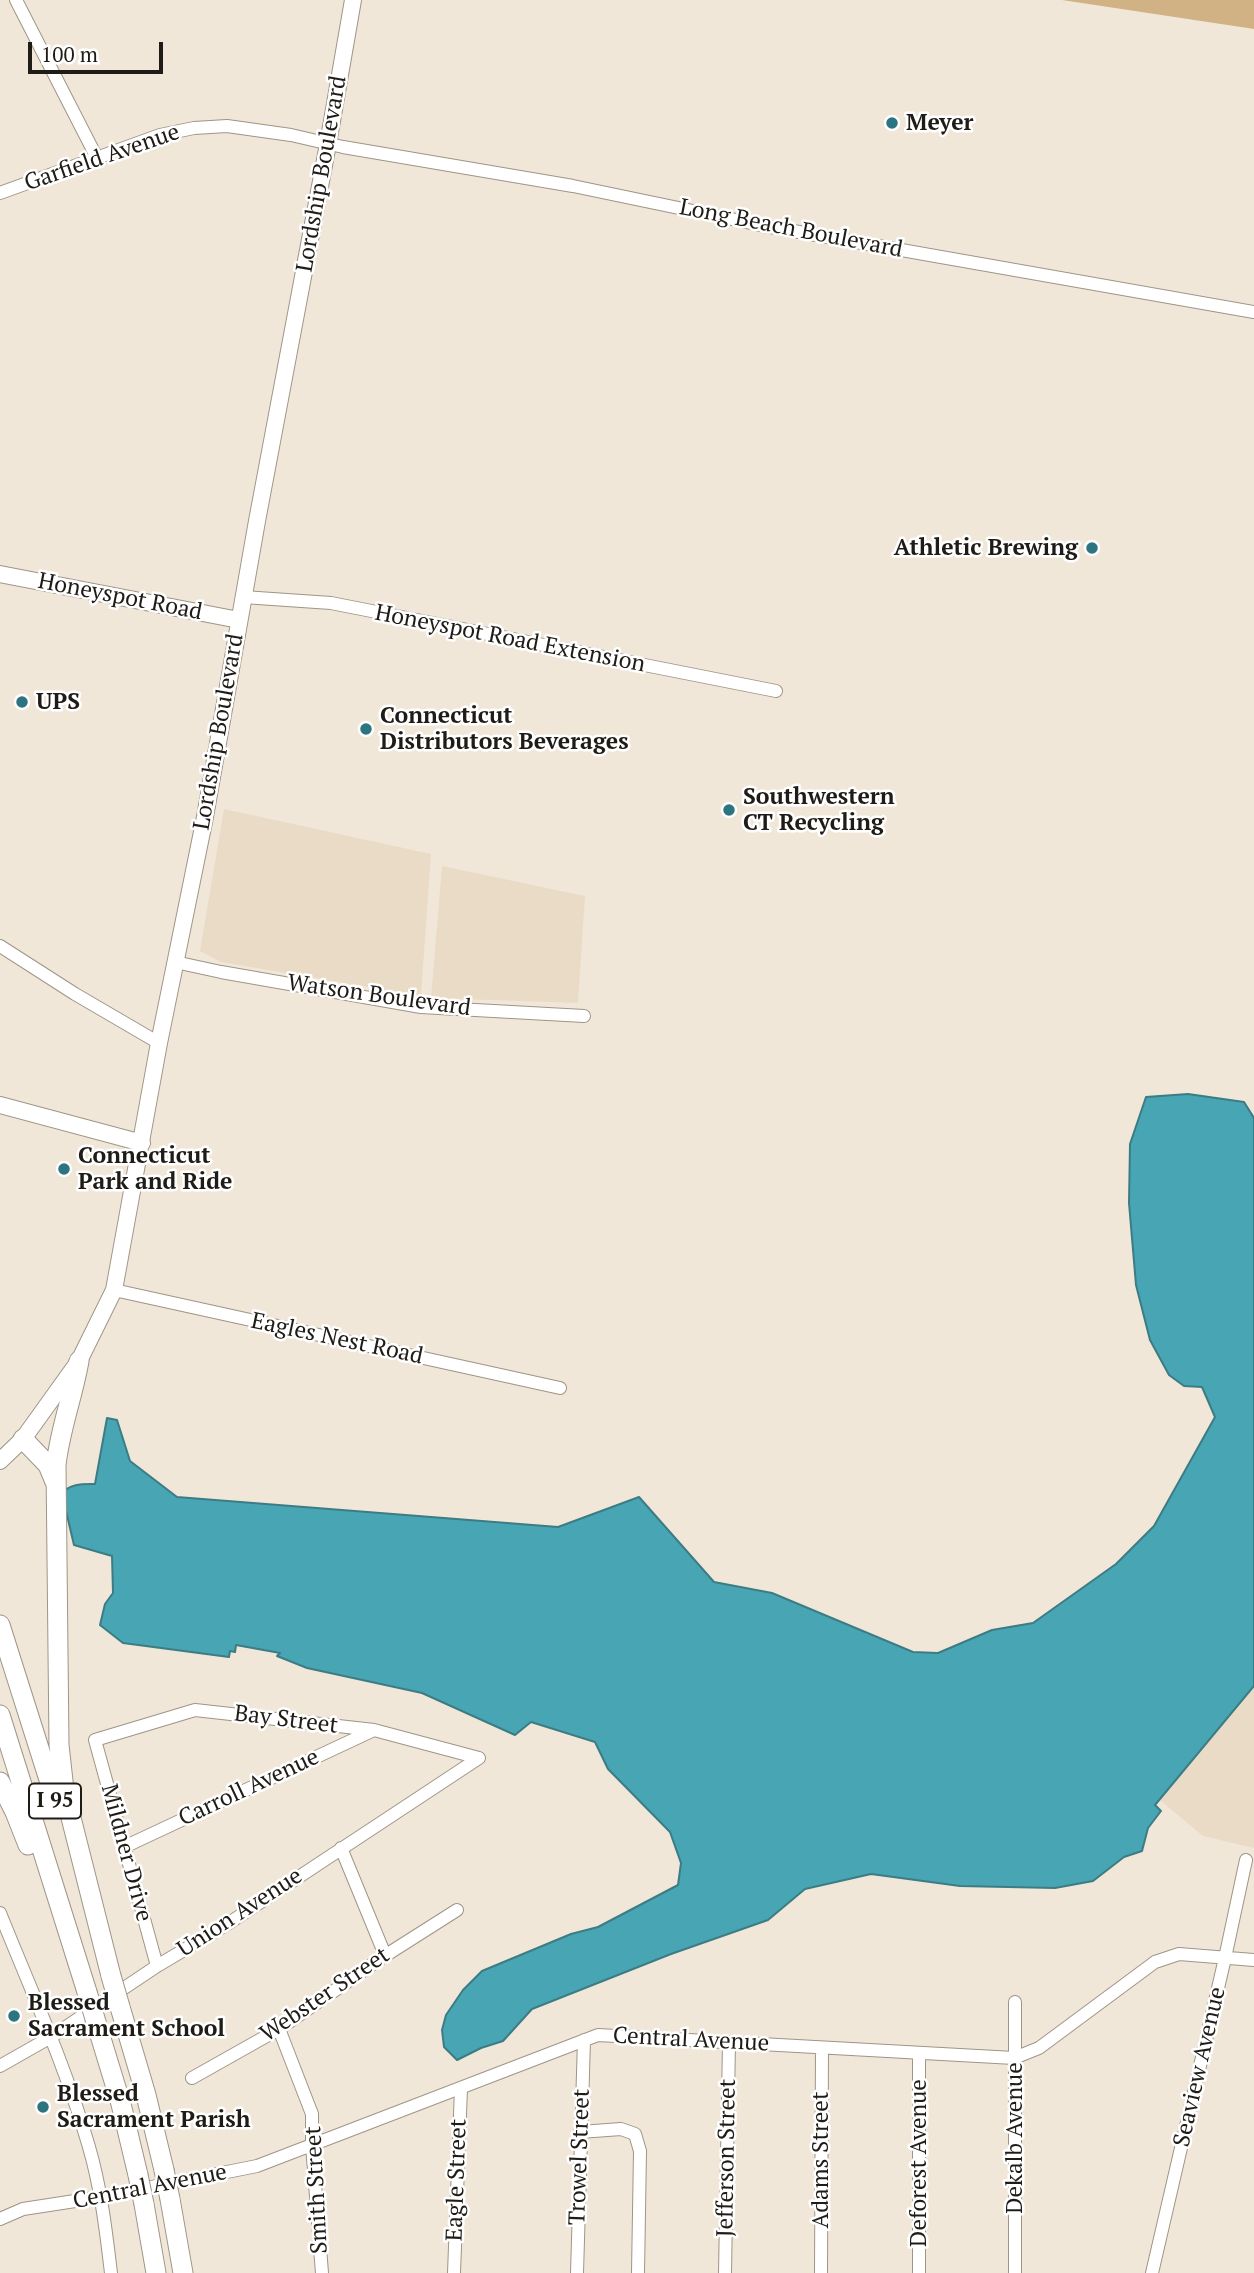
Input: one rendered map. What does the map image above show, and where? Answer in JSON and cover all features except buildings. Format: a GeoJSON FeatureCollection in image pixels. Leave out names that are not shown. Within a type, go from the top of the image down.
{"type":"FeatureCollection","features":[{"type":"Feature","properties":{"kind":"highway"},"geometry":{"type":"LineString","coordinates":[[79,1361],[56,1465],[60,1761],[64,1790],[111,1976]]}},
{"type":"Feature","properties":{"kind":"highway"},"geometry":{"type":"LineString","coordinates":[[23,1439],[48,1465],[55,1487]]}},
{"type":"Feature","properties":{"kind":"highway","name":"I 95"},"geometry":{"type":"LineString","coordinates":[[0,1625],[143,2084],[164,2170],[183,2273]]}},
{"type":"Feature","properties":{"kind":"highway","name":"I 95"},"geometry":{"type":"LineString","coordinates":[[0,1715],[121,2104],[138,2175],[156,2273]]}},
{"type":"Feature","properties":{"kind":"highway"},"geometry":{"type":"LineString","coordinates":[[0,1782],[21,1825],[55,1919],[87,1992]]}},
{"type":"Feature","properties":{"kind":"main road","name":"Lordship Boulevard"},"geometry":{"type":"LineString","coordinates":[[0,1461],[23,1439],[79,1361],[114,1290],[159,1043],[205,817],[353,0]]}},
{"type":"Feature","properties":{"kind":"main road","name":"Honeyspot Road"},"geometry":{"type":"LineString","coordinates":[[0,574],[239,620]]}},
{"type":"Feature","properties":{"kind":"main road"},"geometry":{"type":"LineString","coordinates":[[0,1105],[142,1143]]}},
{"type":"Feature","properties":{"kind":"street"},"geometry":{"type":"LineString","coordinates":[[16,0],[97,158]]}},
{"type":"Feature","properties":{"kind":"street","name":"Garfield Avenue"},"geometry":{"type":"LineString","coordinates":[[0,193],[160,135],[214,126],[264,131],[328,144]]}},
{"type":"Feature","properties":{"kind":"street","name":"Long Beach Boulevard"},"geometry":{"type":"LineString","coordinates":[[328,144],[573,186],[765,226],[1254,312]]}},
{"type":"Feature","properties":{"kind":"street","name":"Honeyspot Road Extension"},"geometry":{"type":"LineString","coordinates":[[243,597],[331,603],[776,691]]}},
{"type":"Feature","properties":{"kind":"street"},"geometry":{"type":"LineString","coordinates":[[0,946],[159,1043]]}},
{"type":"Feature","properties":{"kind":"street","name":"Watson Boulevard"},"geometry":{"type":"LineString","coordinates":[[176,962],[421,1007],[584,1016]]}},
{"type":"Feature","properties":{"kind":"street","name":"Eagles Nest Road"},"geometry":{"type":"LineString","coordinates":[[114,1290],[560,1388]]}},
{"type":"Feature","properties":{"kind":"street","name":"Bay Street"},"geometry":{"type":"LineString","coordinates":[[95,1740],[195,1710],[374,1730],[479,1758]]}},
{"type":"Feature","properties":{"kind":"street","name":"Carroll Avenue"},"geometry":{"type":"LineString","coordinates":[[124,1847],[374,1730]]}},
{"type":"Feature","properties":{"kind":"street","name":"Mildner Drive"},"geometry":{"type":"LineString","coordinates":[[95,1740],[157,1966]]}},
{"type":"Feature","properties":{"kind":"street","name":"Union Avenue"},"geometry":{"type":"LineString","coordinates":[[0,2066],[51,2037],[157,1966],[229,1923],[479,1758]]}},
{"type":"Feature","properties":{"kind":"street"},"geometry":{"type":"LineString","coordinates":[[341,1848],[385,1955]]}},
{"type":"Feature","properties":{"kind":"street","name":"Seaview Avenue"},"geometry":{"type":"LineString","coordinates":[[1152,2273],[1246,1860]]}},
{"type":"Feature","properties":{"kind":"street","name":"Webster Street"},"geometry":{"type":"LineString","coordinates":[[192,2078],[279,2029],[385,1955],[457,1910]]}},
{"type":"Feature","properties":{"kind":"street"},"geometry":{"type":"LineString","coordinates":[[1,1916],[51,2037],[89,2146],[102,2197],[111,2273]]}},
{"type":"Feature","properties":{"kind":"street","name":"Central Avenue"},"geometry":{"type":"LineString","coordinates":[[0,2219],[23,2210],[102,2197],[257,2165],[598,2035],[1014,2058],[1040,2048],[1155,1962],[1179,1954],[1254,1960]]}},
{"type":"Feature","properties":{"kind":"street","name":"Dekalb Avenue"},"geometry":{"type":"LineString","coordinates":[[1015,2002],[1015,2273]]}},
{"type":"Feature","properties":{"kind":"street","name":"Smith Street"},"geometry":{"type":"LineString","coordinates":[[279,2029],[312,2113],[322,2273]]}},
{"type":"Feature","properties":{"kind":"street","name":"Trowel Street"},"geometry":{"type":"LineString","coordinates":[[577,2273],[583,2040]]}},
{"type":"Feature","properties":{"kind":"street","name":"Jefferson Street"},"geometry":{"type":"LineString","coordinates":[[725,2273],[729,2042]]}},
{"type":"Feature","properties":{"kind":"street","name":"Adams Street"},"geometry":{"type":"LineString","coordinates":[[821,2273],[822,2048]]}},
{"type":"Feature","properties":{"kind":"street","name":"Deforest Avenue"},"geometry":{"type":"LineString","coordinates":[[919,2053],[919,2273]]}},
{"type":"Feature","properties":{"kind":"street","name":"Eagle Street"},"geometry":{"type":"LineString","coordinates":[[454,2273],[461,2088]]}},
{"type":"Feature","properties":{"kind":"street"},"geometry":{"type":"LineString","coordinates":[[580,2132],[621,2129],[635,2134],[640,2151],[638,2273]]}},
{"type":"Feature","properties":{"kind":"shaded area"},"geometry":{"type":"Polygon","coordinates":[[[1062,0],[1254,0],[1254,29],[1062,0]]]}},
{"type":"Feature","properties":{"kind":"shaded area"},"geometry":{"type":"Polygon","coordinates":[[[224,809],[431,854],[421,996],[221,962],[200,951],[224,809]]]}},
{"type":"Feature","properties":{"kind":"shaded area"},"geometry":{"type":"Polygon","coordinates":[[[442,866],[585,896],[578,1003],[431,998],[442,866]]]}},
{"type":"Feature","properties":{"kind":"shaded area"},"geometry":{"type":"Polygon","coordinates":[[[1254,1686],[1254,1848],[1203,1836],[1160,1800],[1254,1686]]]}},
{"type":"Feature","properties":{"kind":"water"},"geometry":{"type":"Polygon","coordinates":[[[1188,1094],[1244,1102],[1254,1118],[1254,1686],[1155,1805],[1161,1811],[1148,1828],[1142,1851],[1124,1857],[1093,1881],[1055,1888],[960,1886],[871,1874],[805,1889],[768,1920],[671,1954],[532,2009],[503,2041],[457,2060],[444,2047],[442,2030],[446,2015],[463,1990],[482,1971],[571,1934],[598,1927],[678,1885],[681,1863],[670,1832],[608,1769],[595,1742],[531,1722],[515,1735],[422,1693],[307,1668],[277,1656],[280,1653],[236,1645],[235,1652],[230,1651],[229,1657],[123,1643],[100,1625],[105,1604],[113,1593],[112,1556],[74,1545],[62,1494],[73,1486],[95,1484],[107,1418],[117,1420],[130,1461],[177,1497],[558,1527],[639,1497],[714,1582],[772,1593],[913,1652],[938,1653],[992,1630],[1033,1623],[1116,1564],[1154,1526],[1215,1417],[1202,1387],[1184,1386],[1169,1375],[1150,1340],[1136,1285],[1129,1203],[1130,1144],[1146,1097],[1188,1094]]]}},
{"type":"Feature","properties":{"kind":"place","name":"Meyer"},"geometry":{"type":"Point","coordinates":[892,123]}},
{"type":"Feature","properties":{"kind":"place","name":"Athletic Brewing"},"geometry":{"type":"Point","coordinates":[1092,548]}},
{"type":"Feature","properties":{"kind":"place","name":"UPS"},"geometry":{"type":"Point","coordinates":[22,702]}},
{"type":"Feature","properties":{"kind":"place","name":"Connecticut Distributors Beverages"},"geometry":{"type":"Point","coordinates":[366,729]}},
{"type":"Feature","properties":{"kind":"place","name":"Southwestern CT Recycling"},"geometry":{"type":"Point","coordinates":[729,810]}},
{"type":"Feature","properties":{"kind":"place","name":"Connecticut Park and Ride"},"geometry":{"type":"Point","coordinates":[64,1169]}},
{"type":"Feature","properties":{"kind":"place","name":"Blessed Sacrament School"},"geometry":{"type":"Point","coordinates":[14,2016]}},
{"type":"Feature","properties":{"kind":"place","name":"Blessed Sacrament Parish"},"geometry":{"type":"Point","coordinates":[43,2107]}}]}
